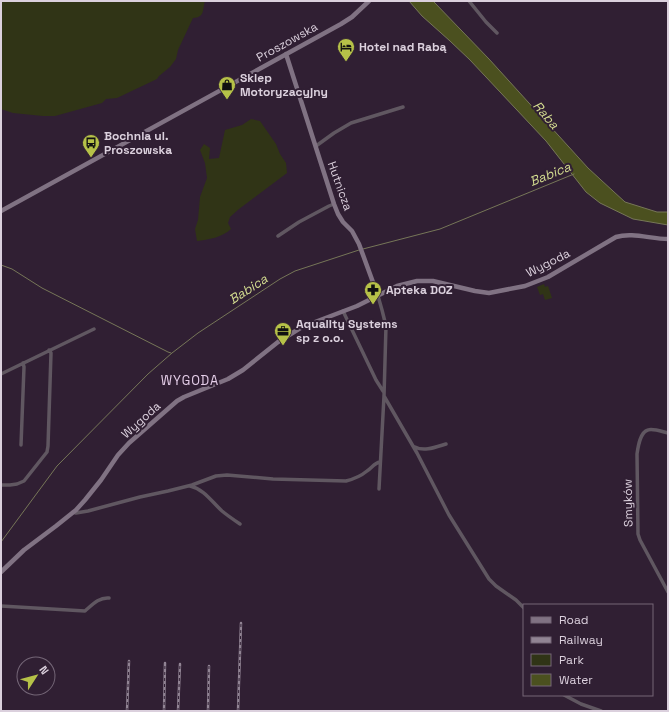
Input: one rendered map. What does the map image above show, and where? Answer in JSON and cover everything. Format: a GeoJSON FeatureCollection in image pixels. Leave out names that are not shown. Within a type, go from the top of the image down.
{"type":"FeatureCollection","features":[{"type":"Feature","properties":{"kind":"street","name":"Proszowska"},"geometry":{"type":"LineString","coordinates":[[1,211],[348,20],[369,1]]}},
{"type":"Feature","properties":{"kind":"street"},"geometry":{"type":"LineString","coordinates":[[469,1],[497,33]]}},
{"type":"Feature","properties":{"kind":"street","name":"Hutnicza"},"geometry":{"type":"LineString","coordinates":[[286,54],[334,204],[338,214],[343,222],[352,231],[359,244],[378,296],[386,326],[379,489]]}},
{"type":"Feature","properties":{"kind":"street"},"geometry":{"type":"LineString","coordinates":[[316,146],[351,123],[403,107]]}},
{"type":"Feature","properties":{"kind":"street"},"geometry":{"type":"LineString","coordinates":[[278,236],[299,222],[334,204]]}},
{"type":"Feature","properties":{"kind":"street","name":"Wygoda"},"geometry":{"type":"LineString","coordinates":[[1,572],[24,550],[73,512],[85,500],[118,455],[129,443],[176,402],[184,397],[228,379],[243,370],[278,342],[302,327],[343,311],[398,286],[417,281],[433,281],[475,291],[489,292],[525,286],[548,277],[616,237],[623,235],[668,239]]}},
{"type":"Feature","properties":{"kind":"street"},"geometry":{"type":"LineString","coordinates":[[343,311],[383,394],[423,463],[449,515],[489,579],[523,607]]}},
{"type":"Feature","properties":{"kind":"street"},"geometry":{"type":"LineString","coordinates":[[1,374],[23,362],[94,329]]}},
{"type":"Feature","properties":{"kind":"street"},"geometry":{"type":"LineString","coordinates":[[1,485],[17,484],[24,481],[46,452],[48,446],[51,353],[49,350]]}},
{"type":"Feature","properties":{"kind":"street"},"geometry":{"type":"LineString","coordinates":[[21,445],[23,362]]}},
{"type":"Feature","properties":{"kind":"street","name":"Smyków"},"geometry":{"type":"LineString","coordinates":[[668,433],[649,429],[646,431],[639,442],[637,461],[638,534],[668,592]]}},
{"type":"Feature","properties":{"kind":"street"},"geometry":{"type":"LineString","coordinates":[[414,447],[417,449],[434,448],[446,444]]}},
{"type":"Feature","properties":{"kind":"street"},"geometry":{"type":"LineString","coordinates":[[73,512],[88,511],[168,492],[216,476],[346,481],[354,479],[368,470],[376,462],[380,462]]}},
{"type":"Feature","properties":{"kind":"street"},"geometry":{"type":"LineString","coordinates":[[189,485],[194,486],[201,491],[222,511],[240,524]]}},
{"type":"Feature","properties":{"kind":"street"},"geometry":{"type":"LineString","coordinates":[[1,606],[85,611],[99,600],[109,598]]}},
{"type":"Feature","properties":{"kind":"street"},"geometry":{"type":"LineString","coordinates":[[566,696],[581,704],[601,711]]}},
{"type":"Feature","properties":{"kind":"green space"},"geometry":{"type":"Polygon","coordinates":[[[1,1],[205,1],[201,15],[193,18],[178,50],[176,59],[157,79],[117,98],[106,99],[102,103],[55,116],[43,116],[13,113],[1,109],[1,1]]]}},
{"type":"Feature","properties":{"kind":"green space"},"geometry":{"type":"Polygon","coordinates":[[[251,119],[260,121],[276,144],[286,163],[287,173],[230,217],[228,223],[231,229],[228,232],[215,238],[197,241],[195,229],[198,220],[200,197],[207,178],[205,163],[200,150],[204,144],[210,148],[209,159],[219,158],[225,130],[242,125],[251,119]]]}},
{"type":"Feature","properties":{"kind":"green space"},"geometry":{"type":"Polygon","coordinates":[[[544,284],[545,287],[548,286],[552,298],[545,300],[543,294],[540,295],[537,287],[544,284]]]}},
{"type":"Feature","properties":{"kind":"water"},"geometry":{"type":"Polygon","coordinates":[[[409,1],[433,1],[489,59],[588,168],[625,202],[657,212],[668,212],[668,225],[633,219],[600,203],[586,192],[546,141],[470,60],[422,16],[409,1]]]}},
{"type":"Feature","properties":{"kind":"waterway","name":"Babica"},"geometry":{"type":"LineString","coordinates":[[363,249],[440,229],[574,174]]}},
{"type":"Feature","properties":{"kind":"waterway","name":"Babica"},"geometry":{"type":"LineString","coordinates":[[1,542],[57,466],[148,374],[172,353],[198,333],[280,279],[295,271],[359,250]]}},
{"type":"Feature","properties":{"kind":"waterway"},"geometry":{"type":"LineString","coordinates":[[1,265],[12,269],[42,288],[171,353]]}},
{"type":"Feature","properties":{"kind":"railway"},"geometry":{"type":"LineString","coordinates":[[238,711],[241,623]]}},
{"type":"Feature","properties":{"kind":"railway"},"geometry":{"type":"LineString","coordinates":[[127,711],[129,661]]}},
{"type":"Feature","properties":{"kind":"railway"},"geometry":{"type":"LineString","coordinates":[[164,711],[165,663]]}},
{"type":"Feature","properties":{"kind":"railway"},"geometry":{"type":"LineString","coordinates":[[178,711],[180,664]]}},
{"type":"Feature","properties":{"kind":"railway"},"geometry":{"type":"LineString","coordinates":[[208,711],[209,666]]}},
{"type":"Feature","properties":{"kind":"place","name":"Hotel nad Rabą"},"geometry":{"type":"Point","coordinates":[346,62]}},
{"type":"Feature","properties":{"kind":"place","name":"Sklep Motoryzacyjny"},"geometry":{"type":"Point","coordinates":[227,100]}},
{"type":"Feature","properties":{"kind":"place","name":"Bochnia ul. Proszowska"},"geometry":{"type":"Point","coordinates":[91,158]}},
{"type":"Feature","properties":{"kind":"place","name":"Apteka DOZ"},"geometry":{"type":"Point","coordinates":[373,305]}},
{"type":"Feature","properties":{"kind":"place","name":"Aquality Systems sp z o.o."},"geometry":{"type":"Point","coordinates":[283,346]}},
{"type":"Feature","properties":{"kind":"district","name":"WYGODA"},"geometry":{"type":"Point","coordinates":[190,380]}},
{"type":"Feature","properties":{"kind":"water label","name":"Raba"},"geometry":{"type":"Point","coordinates":[546,115]}}]}
